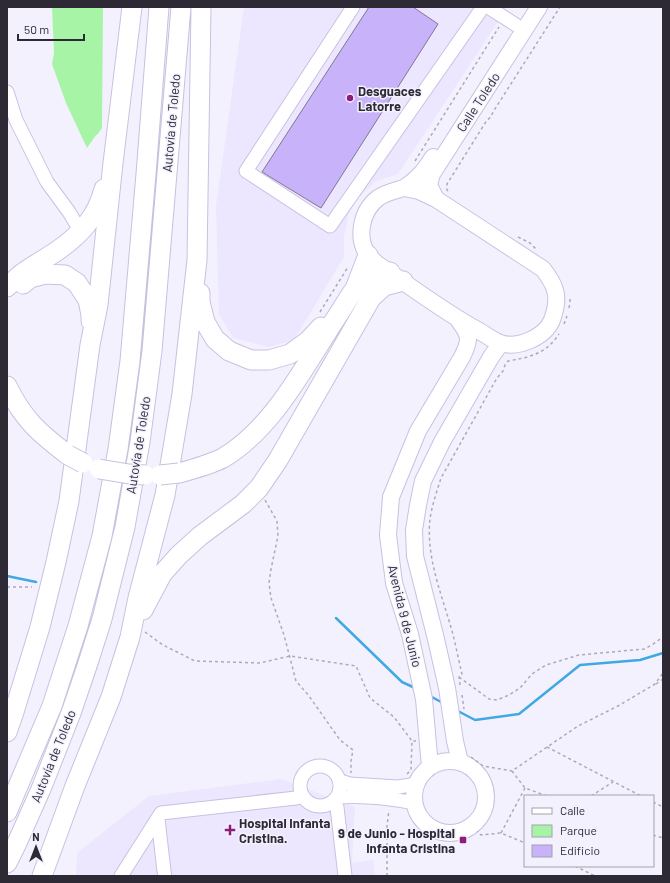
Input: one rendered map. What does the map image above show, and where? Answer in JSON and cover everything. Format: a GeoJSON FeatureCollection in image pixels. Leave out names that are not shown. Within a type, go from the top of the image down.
{"type":"FeatureCollection","features":[{"type":"Feature","properties":{"kind":"highway"},"geometry":{"type":"LineString","coordinates":[[7,732],[40,627],[69,501],[90,345],[98,305],[132,7]]}},
{"type":"Feature","properties":{"kind":"highway","name":"Autovía de Toledo"},"geometry":{"type":"LineString","coordinates":[[7,812],[52,706],[78,626],[102,536],[118,449],[130,361],[159,7]]}},
{"type":"Feature","properties":{"kind":"highway","name":"Autovía de Toledo"},"geometry":{"type":"LineString","coordinates":[[7,863],[41,789],[71,713],[102,619],[125,527],[140,442],[152,351],[181,7]]}},
{"type":"Feature","properties":{"kind":"highway"},"geometry":{"type":"LineString","coordinates":[[135,633],[138,598],[165,495],[182,394],[197,260],[201,7]]}},
{"type":"Feature","properties":{"kind":"highway"},"geometry":{"type":"LineString","coordinates":[[7,287],[21,275],[58,250],[81,232],[97,208],[113,163]]}},
{"type":"Feature","properties":{"kind":"highway"},"geometry":{"type":"LineString","coordinates":[[7,386],[22,412],[40,433],[51,442],[84,462],[124,474],[152,475],[179,473],[193,470],[222,458],[252,436],[269,418],[290,390],[353,293],[368,255]]}},
{"type":"Feature","properties":{"kind":"highway"},"geometry":{"type":"LineString","coordinates":[[197,260],[200,277],[200,302],[206,322],[215,339],[229,351],[250,360],[269,360],[290,354],[308,341],[342,303],[369,278],[376,275],[396,277]]}},
{"type":"Feature","properties":{"kind":"highway"},"geometry":{"type":"LineString","coordinates":[[7,299],[15,290],[30,278],[45,274],[65,275],[77,283],[88,300],[91,315],[90,345]]}},
{"type":"Feature","properties":{"kind":"highway"},"geometry":{"type":"LineString","coordinates":[[42,876],[75,786],[149,597],[162,574],[200,536],[243,504],[259,488],[278,460],[371,298],[396,277]]}},
{"type":"Feature","properties":{"kind":"highway"},"geometry":{"type":"LineString","coordinates":[[7,701],[56,562]]}},
{"type":"Feature","properties":{"kind":"highway"},"geometry":{"type":"LineString","coordinates":[[31,876],[75,786]]}},
{"type":"Feature","properties":{"kind":"main road","name":"Calle Toledo"},"geometry":{"type":"LineString","coordinates":[[404,188],[413,182],[423,172],[511,21],[528,7]]}},
{"type":"Feature","properties":{"kind":"main road","name":"Calle Toledo"},"geometry":{"type":"LineString","coordinates":[[436,199],[429,185],[432,174],[539,7]]}},
{"type":"Feature","properties":{"kind":"main road"},"geometry":{"type":"LineString","coordinates":[[404,188],[419,191],[436,199],[543,269],[552,280],[556,294],[556,309],[551,322],[542,333],[529,341],[515,344],[501,343],[457,318],[377,264],[368,255],[363,244],[361,232],[363,219],[368,208],[377,199],[387,193],[404,188]]}},
{"type":"Feature","properties":{"kind":"main road","name":"Avenida 9 de Junio"},"geometry":{"type":"LineString","coordinates":[[430,768],[420,740],[422,692],[410,634],[394,583],[388,535],[391,497],[418,430],[468,345],[467,333],[457,318]]}},
{"type":"Feature","properties":{"kind":"main road","name":"Avenida 9 de Junio"},"geometry":{"type":"LineString","coordinates":[[465,759],[455,741],[436,638],[415,556],[414,530],[423,481],[442,442],[491,357],[501,343]]}},
{"type":"Feature","properties":{"kind":"main road"},"geometry":{"type":"LineString","coordinates":[[465,759],[470,767],[479,775],[484,785],[486,796],[485,807],[480,817],[472,825],[459,832],[449,833],[430,827],[418,812],[411,780],[438,763],[465,759]]}},
{"type":"Feature","properties":{"kind":"street"},"geometry":{"type":"LineString","coordinates":[[353,7],[246,171],[330,226],[483,7]]}},
{"type":"Feature","properties":{"kind":"street"},"geometry":{"type":"LineString","coordinates":[[488,7],[511,21]]}},
{"type":"Feature","properties":{"kind":"street"},"geometry":{"type":"LineString","coordinates":[[7,92],[16,120],[47,182],[69,212],[81,232]]}},
{"type":"Feature","properties":{"kind":"street"},"geometry":{"type":"LineString","coordinates":[[345,783],[334,770],[322,765],[310,768],[305,772],[300,784],[300,790],[307,801],[320,806],[348,796],[391,799],[415,803]]}},
{"type":"Feature","properties":{"kind":"street"},"geometry":{"type":"LineString","coordinates":[[339,876],[331,811],[332,801],[339,792],[340,787],[345,783],[398,787],[411,780]]}},
{"type":"Feature","properties":{"kind":"street"},"geometry":{"type":"LineString","coordinates":[[121,876],[161,813],[303,796]]}},
{"type":"Feature","properties":{"kind":"street"},"geometry":{"type":"LineString","coordinates":[[332,801],[337,808],[345,876]]}},
{"type":"Feature","properties":{"kind":"street"},"geometry":{"type":"LineString","coordinates":[[158,819],[163,874]]}},
{"type":"Feature","properties":{"kind":"path"},"geometry":{"type":"LineString","coordinates":[[413,163],[511,21]]}},
{"type":"Feature","properties":{"kind":"path"},"geometry":{"type":"LineString","coordinates":[[259,488],[277,521],[278,536],[270,569],[269,583],[271,598],[284,635],[296,681],[340,740],[353,750],[345,783]]}},
{"type":"Feature","properties":{"kind":"path"},"geometry":{"type":"LineString","coordinates":[[7,587],[32,587]]}},
{"type":"Feature","properties":{"kind":"path"},"geometry":{"type":"LineString","coordinates":[[135,633],[195,661],[260,663],[290,656],[356,666],[370,698],[420,740],[411,770],[411,780]]}},
{"type":"Feature","properties":{"kind":"path"},"geometry":{"type":"LineString","coordinates":[[459,676],[490,699],[497,700],[520,688],[532,674],[546,665],[579,655],[644,649],[652,646],[663,637]]}},
{"type":"Feature","properties":{"kind":"path"},"geometry":{"type":"LineString","coordinates":[[656,684],[663,673]]}},
{"type":"Feature","properties":{"kind":"path"},"geometry":{"type":"LineString","coordinates":[[512,771],[578,726],[618,706],[663,679]]}},
{"type":"Feature","properties":{"kind":"path"},"geometry":{"type":"LineString","coordinates":[[547,747],[639,795]]}},
{"type":"Feature","properties":{"kind":"path"},"geometry":{"type":"LineString","coordinates":[[465,759],[483,766],[512,771],[525,788],[544,795]]}},
{"type":"Feature","properties":{"kind":"path"},"geometry":{"type":"LineString","coordinates":[[593,795],[614,782]]}},
{"type":"Feature","properties":{"kind":"path"},"geometry":{"type":"LineString","coordinates":[[501,833],[525,788]]}},
{"type":"Feature","properties":{"kind":"path"},"geometry":{"type":"LineString","coordinates":[[387,876],[387,826],[391,799]]}},
{"type":"Feature","properties":{"kind":"path"},"geometry":{"type":"LineString","coordinates":[[654,802],[663,807]]}},
{"type":"Feature","properties":{"kind":"path"},"geometry":{"type":"LineString","coordinates":[[472,825],[481,835],[501,833],[524,843]]}},
{"type":"Feature","properties":{"kind":"path"},"geometry":{"type":"LineString","coordinates":[[577,867],[595,876]]}},
{"type":"Feature","properties":{"kind":"shaded area"},"geometry":{"type":"Polygon","coordinates":[[[244,7],[508,7],[398,174],[376,181],[351,205],[344,236],[344,257],[294,340],[269,347],[233,338],[219,314],[216,206],[244,7]]]}},
{"type":"Feature","properties":{"kind":"shaded area","name":"Hospital Infanta Cristina."},"geometry":{"type":"Polygon","coordinates":[[[281,779],[355,807],[352,863],[373,860],[375,876],[76,876],[77,853],[149,796],[281,779]]]}},
{"type":"Feature","properties":{"kind":"green space"},"geometry":{"type":"Polygon","coordinates":[[[52,7],[103,7],[102,128],[87,148],[66,103],[52,64],[54,53],[52,7]]]}},
{"type":"Feature","properties":{"kind":"building","name":"Desguaces Latorre"},"geometry":{"type":"Polygon","coordinates":[[[369,7],[413,7],[438,24],[321,208],[262,172],[369,7]]]}},
{"type":"Feature","properties":{"kind":"waterway"},"geometry":{"type":"LineString","coordinates":[[7,576],[36,582]]}},
{"type":"Feature","properties":{"kind":"waterway"},"geometry":{"type":"LineString","coordinates":[[336,618],[402,682],[415,688]]}},
{"type":"Feature","properties":{"kind":"waterway"},"geometry":{"type":"LineString","coordinates":[[456,710],[475,720],[519,714],[580,665],[640,660],[663,653]]}},
{"type":"Feature","properties":{"kind":"waterway"},"geometry":{"type":"LineString","coordinates":[[430,696],[443,703]]}},
{"type":"Feature","properties":{"kind":"place","name":"Desguaces Latorre"},"geometry":{"type":"Point","coordinates":[350,98]}},
{"type":"Feature","properties":{"kind":"place","name":"Hospital Infanta Cristina."},"geometry":{"type":"Point","coordinates":[230,830]}},
{"type":"Feature","properties":{"kind":"place","name":"9 de Junio - Hospital Infanta Cristina"},"geometry":{"type":"Point","coordinates":[463,840]}}]}
